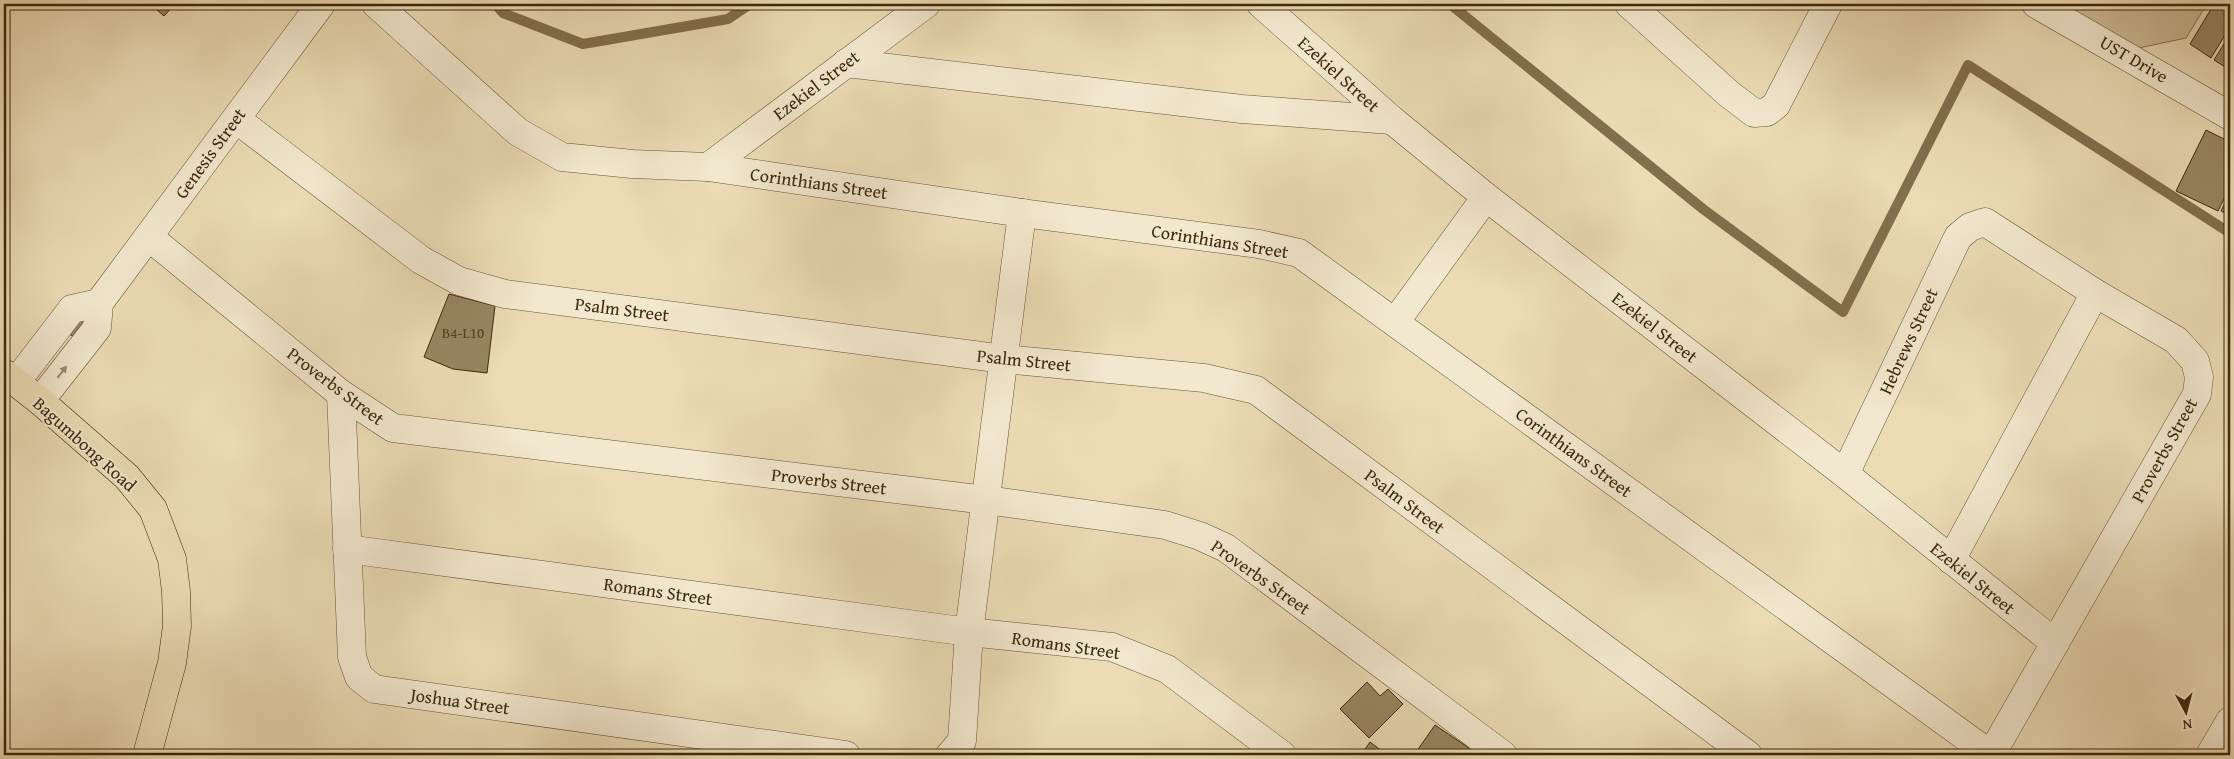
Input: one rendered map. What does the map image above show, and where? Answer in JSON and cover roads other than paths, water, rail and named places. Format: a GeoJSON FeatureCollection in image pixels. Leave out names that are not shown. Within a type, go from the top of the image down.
{"type":"FeatureCollection","features":[{"type":"Feature","properties":{"kind":"main road","name":"Bagumbong Road"},"geometry":{"type":"LineString","coordinates":[[10,377],[127,477],[153,509],[172,559],[176,590],[176,626],[172,663],[147,755]]}},
{"type":"Feature","properties":{"kind":"street","name":"Genesis Street"},"geometry":{"type":"LineString","coordinates":[[99,303],[321,4]]}},
{"type":"Feature","properties":{"kind":"street","name":"Corinthians Street"},"geometry":{"type":"LineString","coordinates":[[376,4],[518,132],[562,157],[632,164],[708,167],[1022,213],[1258,244],[1299,252],[1991,755]]}},
{"type":"Feature","properties":{"kind":"street","name":"Ezekiel Street"},"geometry":{"type":"LineString","coordinates":[[708,167],[926,4]]}},
{"type":"Feature","properties":{"kind":"street","name":"Ezekiel Street"},"geometry":{"type":"LineString","coordinates":[[1261,4],[1392,120],[1486,197],[1845,474],[2055,643]]}},
{"type":"Feature","properties":{"kind":"street"},"geometry":{"type":"LineString","coordinates":[[1630,4],[1729,94],[1754,113],[1767,112],[1776,105],[1828,4]]}},
{"type":"Feature","properties":{"kind":"street","name":"UST Drive"},"geometry":{"type":"LineString","coordinates":[[2036,4],[2177,83],[2230,116]]}},
{"type":"Feature","properties":{"kind":"street"},"geometry":{"type":"LineString","coordinates":[[846,63],[1242,109],[1392,120]]}},
{"type":"Feature","properties":{"kind":"street","name":"Psalm Street"},"geometry":{"type":"LineString","coordinates":[[236,119],[421,260],[459,281],[505,294],[1004,359],[1204,378],[1256,390],[1748,755]]}},
{"type":"Feature","properties":{"kind":"street"},"geometry":{"type":"LineString","coordinates":[[1396,321],[1486,197]]}},
{"type":"Feature","properties":{"kind":"street"},"geometry":{"type":"LineString","coordinates":[[956,748],[1022,213]]}},
{"type":"Feature","properties":{"kind":"street","name":"Proverbs Street"},"geometry":{"type":"LineString","coordinates":[[1985,222],[2095,293],[2176,340],[2195,361],[2199,377],[2197,394],[1991,755]]}},
{"type":"Feature","properties":{"kind":"street","name":"Hebrews Street"},"geometry":{"type":"LineString","coordinates":[[1845,474],[1958,237],[1970,227],[1985,222]]}},
{"type":"Feature","properties":{"kind":"street","name":"Proverbs Street"},"geometry":{"type":"LineString","coordinates":[[149,236],[341,394],[393,428],[986,500],[1165,525],[1200,536],[1226,548],[1503,755]]}},
{"type":"Feature","properties":{"kind":"street"},"geometry":{"type":"LineString","coordinates":[[1951,560],[2095,293]]}},
{"type":"Feature","properties":{"kind":"street"},"geometry":{"type":"LineString","coordinates":[[10,377],[72,309],[99,303],[97,328],[40,401]]}},
{"type":"Feature","properties":{"kind":"street","name":"Joshua Street"},"geometry":{"type":"LineString","coordinates":[[341,394],[352,657],[360,677],[374,689],[846,755]]}},
{"type":"Feature","properties":{"kind":"street","name":"Romans Street"},"geometry":{"type":"LineString","coordinates":[[347,549],[969,632],[1112,647],[1167,669],[1282,755]]}},
{"type":"Feature","properties":{"kind":"street"},"geometry":{"type":"LineString","coordinates":[[2210,755],[2230,721]]}},
{"type":"Feature","properties":{"kind":"waterway"},"geometry":{"type":"LineString","coordinates":[[495,4],[503,13],[583,44],[728,19],[750,4]]}},
{"type":"Feature","properties":{"kind":"waterway"},"geometry":{"type":"LineString","coordinates":[[1450,4],[1703,209],[1843,312],[1968,65],[2230,233]]}}]}
